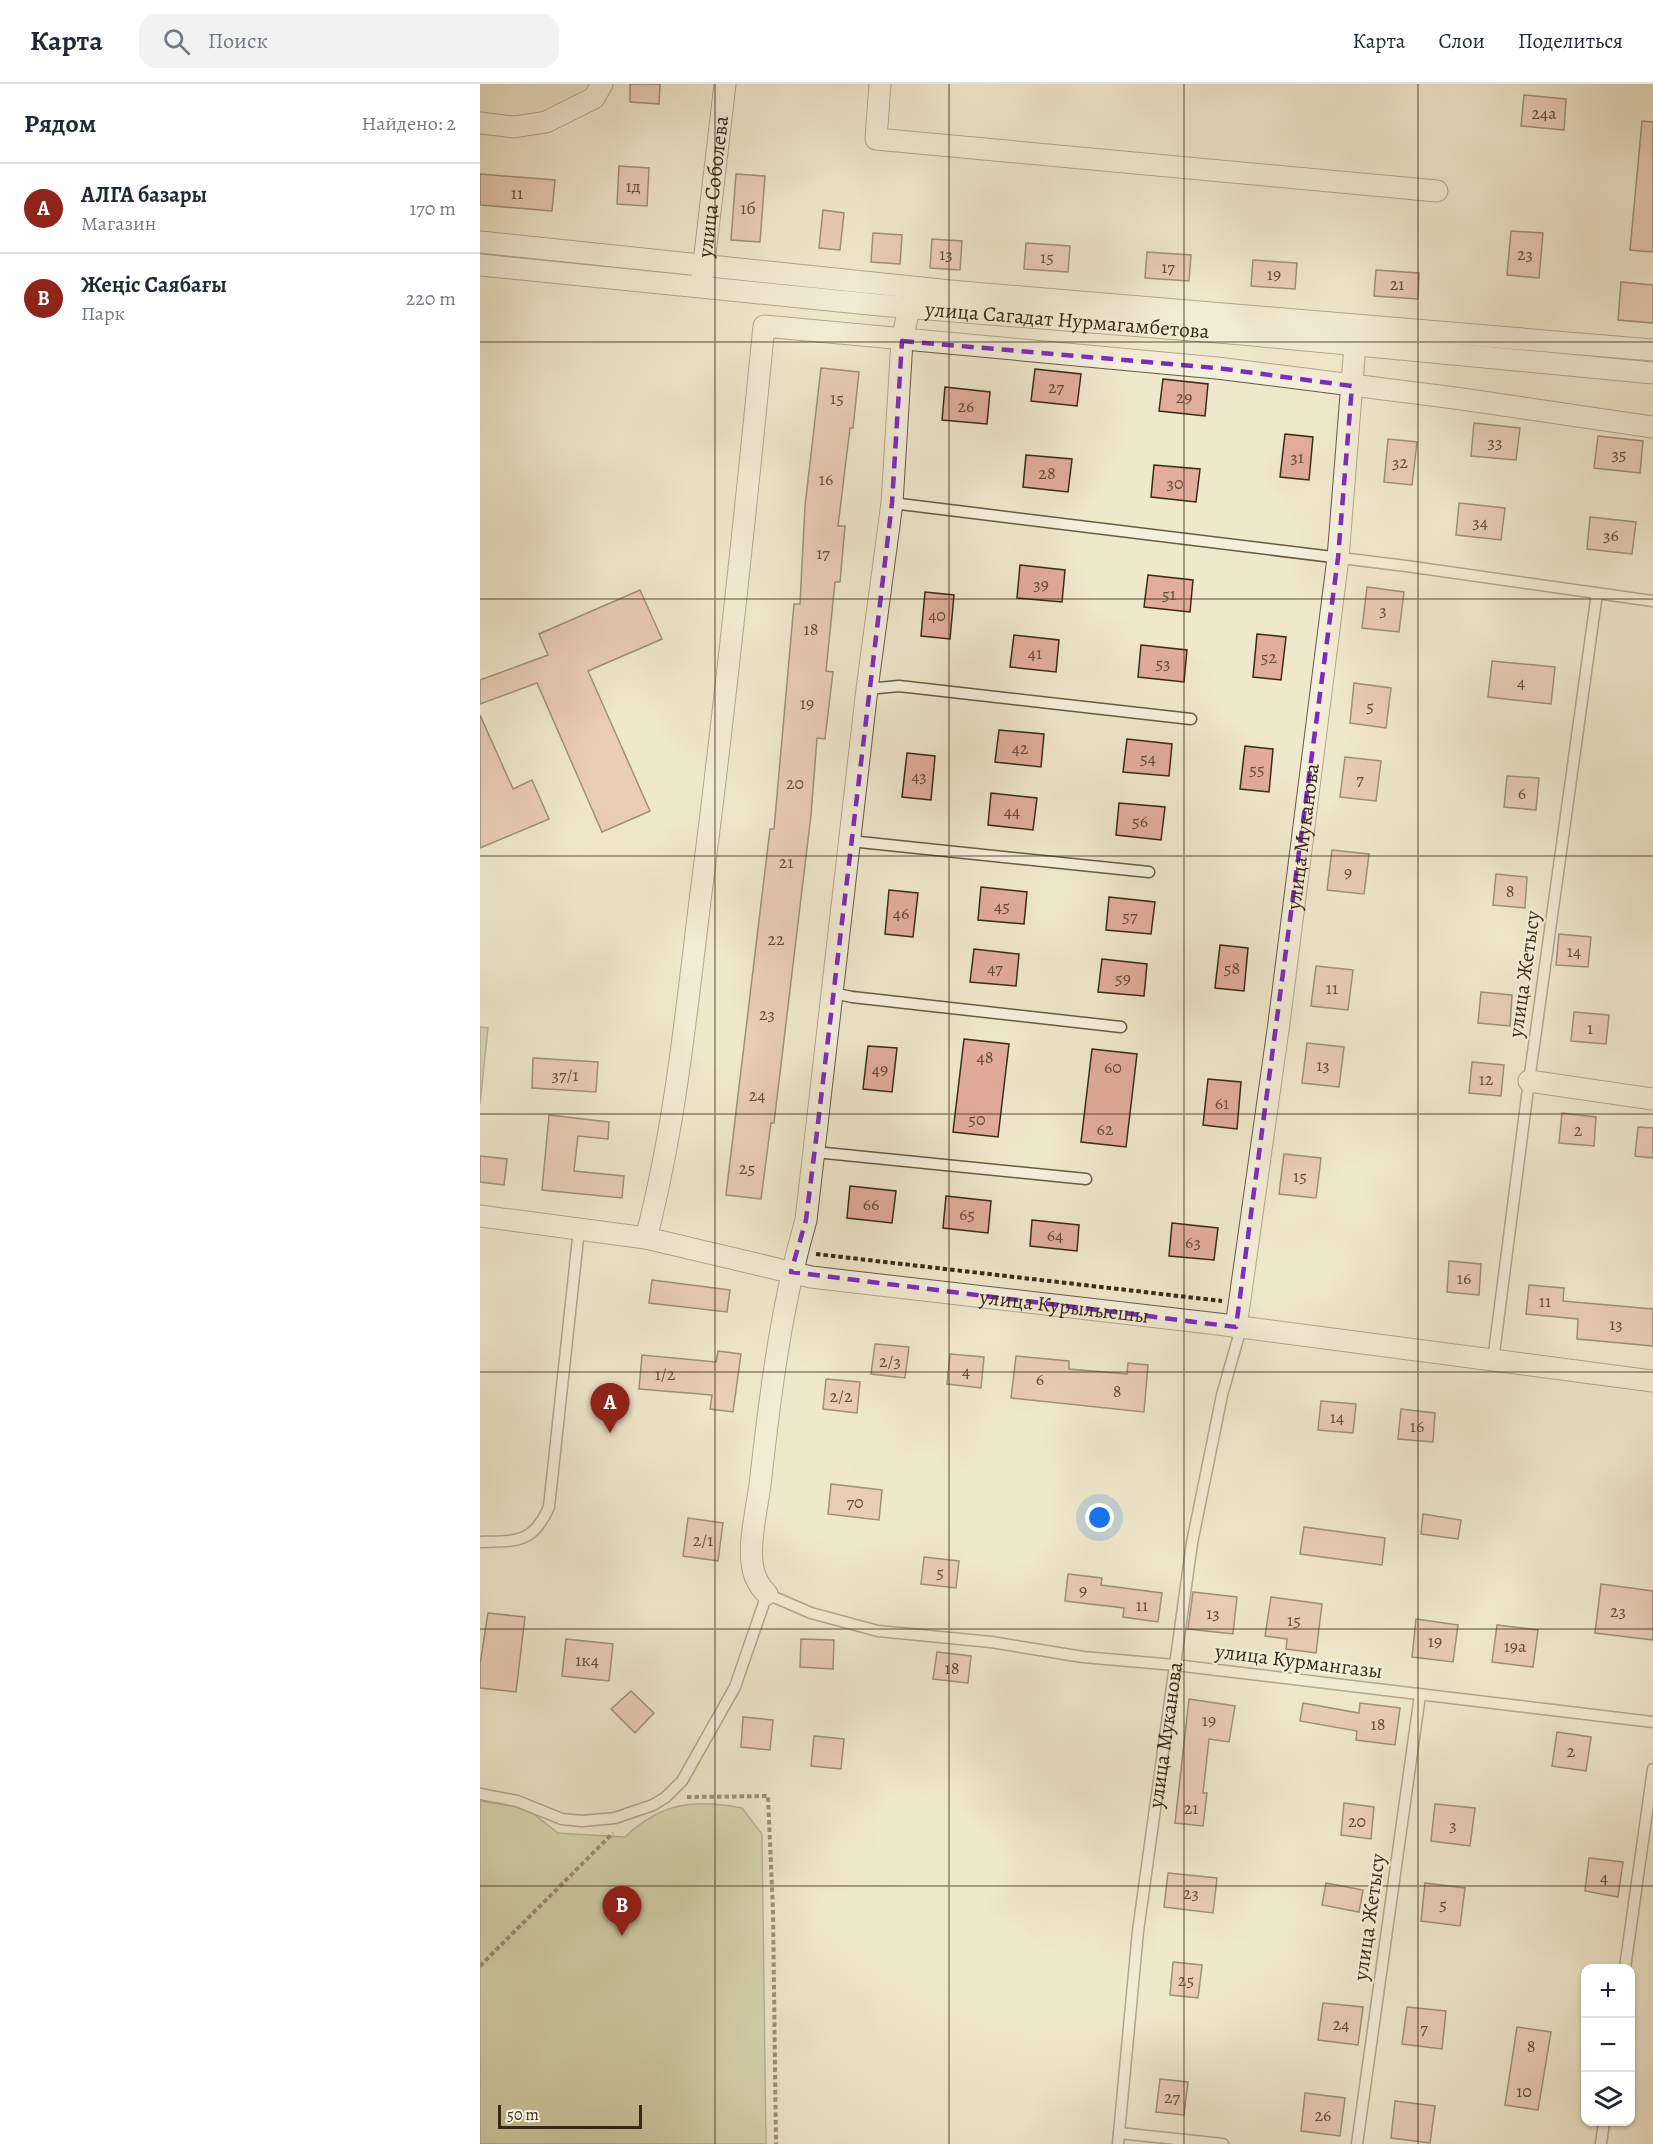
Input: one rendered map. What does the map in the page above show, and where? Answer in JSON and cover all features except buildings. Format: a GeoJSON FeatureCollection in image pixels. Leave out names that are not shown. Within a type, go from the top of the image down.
{"type":"FeatureCollection","features":[{"type":"Feature","properties":{"kind":"street"},"geometry":{"type":"LineString","coordinates":[[480,123],[514,127],[546,122],[594,98],[602,84]]}},
{"type":"Feature","properties":{"kind":"street","name":"улица Соболева"},"geometry":{"type":"LineString","coordinates":[[702,288],[724,84]]}},
{"type":"Feature","properties":{"kind":"street"},"geometry":{"type":"LineString","coordinates":[[880,84],[876,139],[1437,191]]}},
{"type":"Feature","properties":{"kind":"street"},"geometry":{"type":"LineString","coordinates":[[480,242],[962,292],[1653,350]]}},
{"type":"Feature","properties":{"kind":"street","name":"улица Сагадат Нурмагамбетова"},"geometry":{"type":"LineString","coordinates":[[480,265],[909,308],[1355,345],[1653,373]]}},
{"type":"Feature","properties":{"kind":"street"},"geometry":{"type":"LineString","coordinates":[[767,1594],[758,1585],[751,1561],[769,1408],[791,1272],[807,1220],[867,689],[892,503],[902,340],[909,308]]}},
{"type":"Feature","properties":{"kind":"street"},"geometry":{"type":"LineString","coordinates":[[646,1238],[663,1174],[686,1011],[742,542],[764,326],[1217,368],[1653,428]]}},
{"type":"Feature","properties":{"kind":"street","name":"улица Муканова"},"geometry":{"type":"LineString","coordinates":[[1238,1327],[1338,558],[1355,345]]}},
{"type":"Feature","properties":{"kind":"street"},"geometry":{"type":"LineString","coordinates":[[1528,1081],[1653,1099]]}},
{"type":"Feature","properties":{"kind":"street","name":"улица Курылысшы"},"geometry":{"type":"LineString","coordinates":[[480,1216],[646,1238],[822,1278],[1238,1327],[1653,1381]]}},
{"type":"Feature","properties":{"kind":"lane"},"geometry":{"type":"LineString","coordinates":[[892,503],[1338,558],[1653,601]]}},
{"type":"Feature","properties":{"kind":"lane","name":"улица Жетысу"},"geometry":{"type":"LineString","coordinates":[[1493,1361],[1528,1081],[1597,593]]}},
{"type":"Feature","properties":{"kind":"lane"},"geometry":{"type":"LineString","coordinates":[[867,689],[899,687],[1191,719]]}},
{"type":"Feature","properties":{"kind":"lane"},"geometry":{"type":"LineString","coordinates":[[850,841],[1149,872]]}},
{"type":"Feature","properties":{"kind":"lane"},"geometry":{"type":"LineString","coordinates":[[833,993],[1121,1027]]}},
{"type":"Feature","properties":{"kind":"lane"},"geometry":{"type":"LineString","coordinates":[[815,1152],[1086,1179]]}},
{"type":"Feature","properties":{"kind":"lane"},"geometry":{"type":"LineString","coordinates":[[480,1542],[514,1541],[527,1538],[536,1531],[549,1507],[579,1229]]}},
{"type":"Feature","properties":{"kind":"lane","name":"улица Муканова"},"geometry":{"type":"LineString","coordinates":[[1119,2138],[1138,1931],[1192,1543],[1238,1327]]}},
{"type":"Feature","properties":{"kind":"lane"},"geometry":{"type":"LineString","coordinates":[[480,1794],[517,1801],[562,1819],[582,1821],[615,1818],[653,1805],[666,1797],[682,1781],[735,1687],[767,1594]]}},
{"type":"Feature","properties":{"kind":"lane","name":"улица Курмангазы"},"geometry":{"type":"LineString","coordinates":[[767,1594],[811,1613],[878,1631],[991,1642],[1083,1657],[1175,1665],[1653,1722]]}},
{"type":"Feature","properties":{"kind":"lane","name":"улица Жетысу"},"geometry":{"type":"LineString","coordinates":[[1357,2144],[1420,1695]]}},
{"type":"Feature","properties":{"kind":"lane"},"geometry":{"type":"LineString","coordinates":[[1626,1964],[1653,1770]]}},
{"type":"Feature","properties":{"kind":"lane"},"geometry":{"type":"LineString","coordinates":[[1601,2144],[1603,2126]]}},
{"type":"Feature","properties":{"kind":"lane"},"geometry":{"type":"LineString","coordinates":[[1119,2138],[1223,2144]]}},
{"type":"Feature","properties":{"kind":"path"},"geometry":{"type":"LineString","coordinates":[[797,1250],[825,1256],[1240,1303]]}},
{"type":"Feature","properties":{"kind":"path"},"geometry":{"type":"LineString","coordinates":[[681,1799],[691,1796],[768,1796],[773,1911],[776,2144]]}},
{"type":"Feature","properties":{"kind":"path"},"geometry":{"type":"LineString","coordinates":[[480,1966],[620,1826]]}},
{"type":"Feature","properties":{"kind":"highlighted area"},"geometry":{"type":"Polygon","coordinates":[[[902,341],[1217,368],[1352,386],[1338,558],[1236,1327],[791,1272],[806,1220],[892,503],[902,341]]]}},
{"type":"Feature","properties":{"kind":"green space"},"geometry":{"type":"Polygon","coordinates":[[[480,1027],[488,1028],[480,1104],[480,1027]]]}},
{"type":"Feature","properties":{"kind":"green space"},"geometry":{"type":"Polygon","coordinates":[[[480,1801],[526,1808],[558,1833],[625,1837],[652,1816],[679,1806],[709,1804],[742,1808],[762,1834],[766,2144],[480,2144],[480,1801]]]}},
{"type":"Feature","properties":{"kind":"place","name":"АЛГА базары"},"geometry":{"type":"Point","coordinates":[610,1433]}},
{"type":"Feature","properties":{"kind":"place","name":"Жеңіс Саябағы"},"geometry":{"type":"Point","coordinates":[622,1936]}}]}
